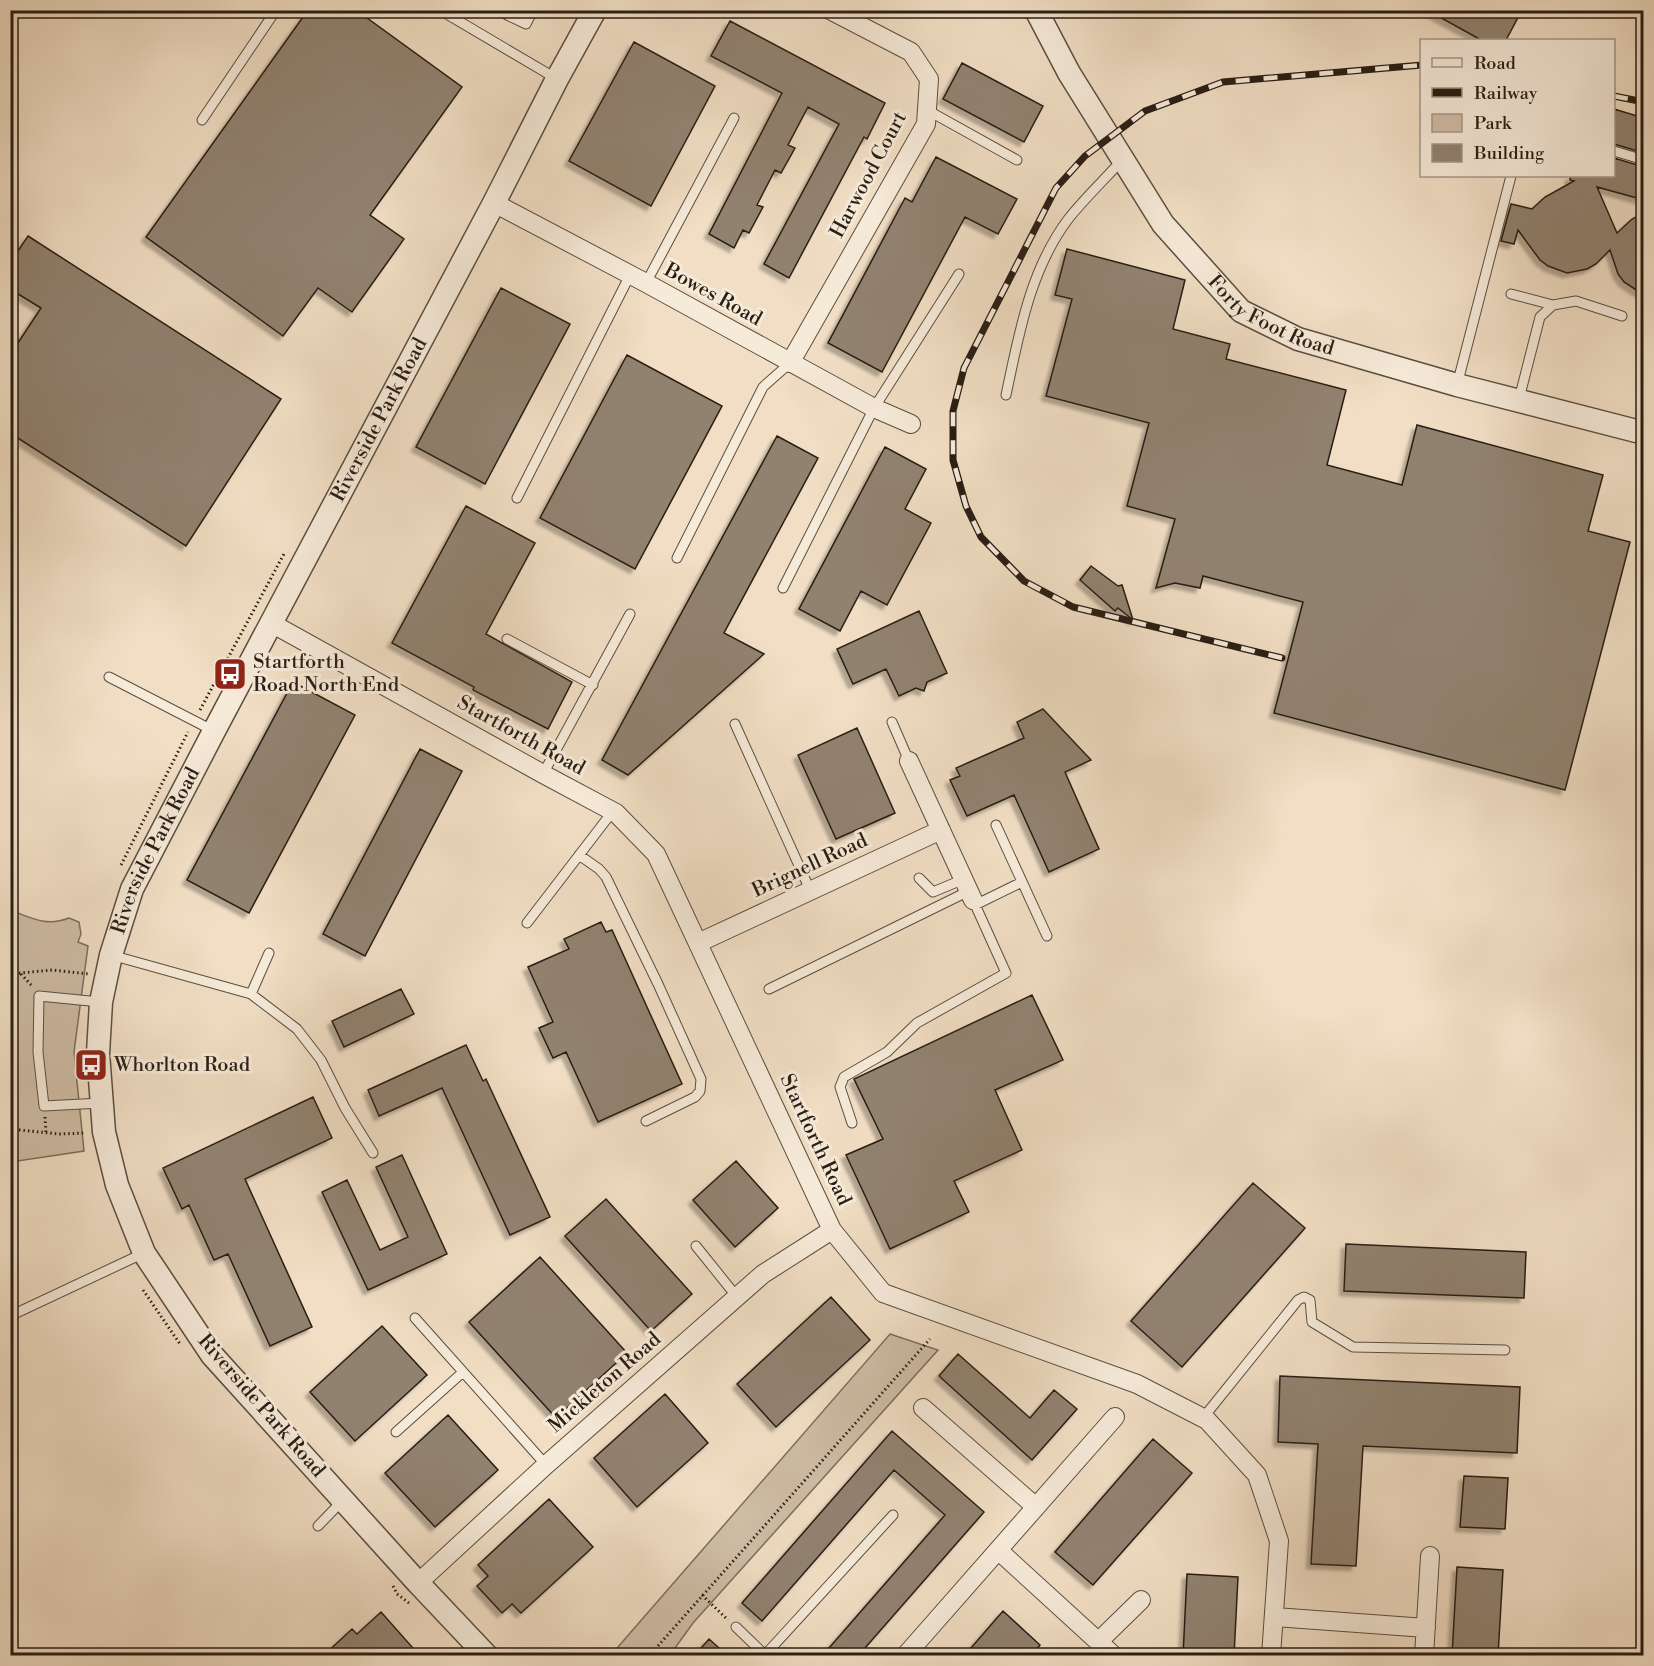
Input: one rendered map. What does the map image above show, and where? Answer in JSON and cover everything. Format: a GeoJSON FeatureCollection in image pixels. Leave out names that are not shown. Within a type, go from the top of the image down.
{"type":"FeatureCollection","features":[{"type":"Feature","properties":{"kind":"street","name":"Riverside Park Road"},"geometry":{"type":"LineString","coordinates":[[482,1654],[212,1355],[144,1253],[117,1185],[104,1132],[98,1053],[101,1002],[111,955],[132,889],[595,10]]}},
{"type":"Feature","properties":{"kind":"street","name":"Harwood Court"},"geometry":{"type":"LineString","coordinates":[[790,363],[926,124],[929,79],[911,52],[830,10]]}},
{"type":"Feature","properties":{"kind":"street","name":"Forty Foot Road"},"geometry":{"type":"LineString","coordinates":[[1036,10],[1069,73],[1163,224],[1241,310],[1298,339],[1458,385],[1644,433]]}},
{"type":"Feature","properties":{"kind":"street","name":"Bowes Road"},"geometry":{"type":"LineString","coordinates":[[494,203],[874,408],[911,424]]}},
{"type":"Feature","properties":{"kind":"street","name":"Startforth Road"},"geometry":{"type":"LineString","coordinates":[[271,623],[613,811],[656,854],[832,1230],[883,1293],[1137,1384],[1207,1420],[1257,1475],[1279,1541],[1271,1656]]}},
{"type":"Feature","properties":{"kind":"street"},"geometry":{"type":"LineString","coordinates":[[909,760],[970,894]]}},
{"type":"Feature","properties":{"kind":"street","name":"Brignell Road"},"geometry":{"type":"LineString","coordinates":[[698,943],[941,830]]}},
{"type":"Feature","properties":{"kind":"street","name":"Mickleton Road"},"geometry":{"type":"LineString","coordinates":[[418,1583],[546,1465],[763,1274],[832,1230]]}},
{"type":"Feature","properties":{"kind":"street"},"geometry":{"type":"LineString","coordinates":[[923,1408],[1036,1507]]}},
{"type":"Feature","properties":{"kind":"street"},"geometry":{"type":"LineString","coordinates":[[905,1656],[1115,1417]]}},
{"type":"Feature","properties":{"kind":"street"},"geometry":{"type":"LineString","coordinates":[[998,1550],[1114,1656]]}},
{"type":"Feature","properties":{"kind":"street"},"geometry":{"type":"LineString","coordinates":[[1424,1656],[1430,1556]]}},
{"type":"Feature","properties":{"kind":"street"},"geometry":{"type":"LineString","coordinates":[[1098,1641],[1141,1600]]}},
{"type":"Feature","properties":{"kind":"street"},"geometry":{"type":"LineString","coordinates":[[1275,1617],[1426,1628]]}},
{"type":"Feature","properties":{"kind":"lane"},"geometry":{"type":"LineString","coordinates":[[202,120],[276,10]]}},
{"type":"Feature","properties":{"kind":"lane"},"geometry":{"type":"LineString","coordinates":[[440,10],[456,14],[557,79]]}},
{"type":"Feature","properties":{"kind":"lane"},"geometry":{"type":"LineString","coordinates":[[505,12],[526,24],[533,10]]}},
{"type":"Feature","properties":{"kind":"lane"},"geometry":{"type":"LineString","coordinates":[[927,110],[1017,160]]}},
{"type":"Feature","properties":{"kind":"lane"},"geometry":{"type":"LineString","coordinates":[[646,284],[734,118]]}},
{"type":"Feature","properties":{"kind":"lane"},"geometry":{"type":"LineString","coordinates":[[1615,151],[1644,160]]}},
{"type":"Feature","properties":{"kind":"lane"},"geometry":{"type":"LineString","coordinates":[[1005,396],[1025,306],[1054,241],[1070,218],[1122,160]]}},
{"type":"Feature","properties":{"kind":"lane"},"geometry":{"type":"LineString","coordinates":[[1458,385],[1511,177]]}},
{"type":"Feature","properties":{"kind":"lane"},"geometry":{"type":"LineString","coordinates":[[783,588],[874,408],[959,274]]}},
{"type":"Feature","properties":{"kind":"lane"},"geometry":{"type":"LineString","coordinates":[[517,498],[630,275]]}},
{"type":"Feature","properties":{"kind":"lane"},"geometry":{"type":"LineString","coordinates":[[1511,294],[1553,305],[1576,301],[1623,316]]}},
{"type":"Feature","properties":{"kind":"lane"},"geometry":{"type":"LineString","coordinates":[[1519,399],[1540,317],[1553,305]]}},
{"type":"Feature","properties":{"kind":"lane"},"geometry":{"type":"LineString","coordinates":[[677,558],[763,387],[790,363]]}},
{"type":"Feature","properties":{"kind":"lane"},"geometry":{"type":"LineString","coordinates":[[543,774],[630,614]]}},
{"type":"Feature","properties":{"kind":"lane"},"geometry":{"type":"LineString","coordinates":[[507,639],[593,685]]}},
{"type":"Feature","properties":{"kind":"lane"},"geometry":{"type":"LineString","coordinates":[[109,677],[214,731]]}},
{"type":"Feature","properties":{"kind":"lane"},"geometry":{"type":"LineString","coordinates":[[892,722],[909,760]]}},
{"type":"Feature","properties":{"kind":"lane"},"geometry":{"type":"LineString","coordinates":[[735,724],[810,890]]}},
{"type":"Feature","properties":{"kind":"lane"},"geometry":{"type":"LineString","coordinates":[[527,923],[613,811]]}},
{"type":"Feature","properties":{"kind":"lane"},"geometry":{"type":"LineString","coordinates":[[996,825],[1047,936]]}},
{"type":"Feature","properties":{"kind":"lane"},"geometry":{"type":"LineString","coordinates":[[579,855],[606,877],[701,1079],[700,1091],[695,1097],[646,1121]]}},
{"type":"Feature","properties":{"kind":"lane"},"geometry":{"type":"LineString","coordinates":[[919,878],[933,892],[970,894]]}},
{"type":"Feature","properties":{"kind":"lane"},"geometry":{"type":"LineString","coordinates":[[769,989],[970,894],[1022,882]]}},
{"type":"Feature","properties":{"kind":"lane"},"geometry":{"type":"LineString","coordinates":[[852,1123],[840,1087],[844,1077],[887,1052],[917,1023],[1006,973],[970,894]]}},
{"type":"Feature","properties":{"kind":"lane"},"geometry":{"type":"LineString","coordinates":[[251,994],[269,953]]}},
{"type":"Feature","properties":{"kind":"lane"},"geometry":{"type":"LineString","coordinates":[[111,955],[251,994],[297,1029],[309,1044],[321,1060],[345,1108],[373,1153]]}},
{"type":"Feature","properties":{"kind":"lane"},"geometry":{"type":"LineString","coordinates":[[101,1002],[39,996],[38,1052],[44,1106],[101,1103]]}},
{"type":"Feature","properties":{"kind":"lane"},"geometry":{"type":"LineString","coordinates":[[696,1246],[737,1297]]}},
{"type":"Feature","properties":{"kind":"lane"},"geometry":{"type":"LineString","coordinates":[[10,1316],[144,1253]]}},
{"type":"Feature","properties":{"kind":"lane"},"geometry":{"type":"LineString","coordinates":[[1203,1418],[1298,1300],[1304,1298],[1310,1300],[1312,1322],[1353,1347],[1505,1350]]}},
{"type":"Feature","properties":{"kind":"lane"},"geometry":{"type":"LineString","coordinates":[[415,1318],[546,1465]]}},
{"type":"Feature","properties":{"kind":"lane"},"geometry":{"type":"LineString","coordinates":[[396,1432],[463,1371]]}},
{"type":"Feature","properties":{"kind":"lane"},"geometry":{"type":"LineString","coordinates":[[318,1526],[343,1500]]}},
{"type":"Feature","properties":{"kind":"lane"},"geometry":{"type":"LineString","coordinates":[[736,1627],[766,1655],[893,1515]]}},
{"type":"Feature","properties":{"kind":"path"},"geometry":{"type":"LineString","coordinates":[[1639,10],[1644,13]]}},
{"type":"Feature","properties":{"kind":"path"},"geometry":{"type":"LineString","coordinates":[[10,974],[52,970],[89,974]]}},
{"type":"Feature","properties":{"kind":"path"},"geometry":{"type":"LineString","coordinates":[[10,1129],[59,1134],[104,1132]]}},
{"type":"Feature","properties":{"kind":"path"},"geometry":{"type":"LineString","coordinates":[[649,1656],[930,1339]]}},
{"type":"Feature","properties":{"kind":"path"},"geometry":{"type":"LineString","coordinates":[[702,1595],[736,1627]]}},
{"type":"Feature","properties":{"kind":"green space"},"geometry":{"type":"Polygon","coordinates":[[[10,910],[46,922],[69,918],[79,922],[81,934],[78,942],[88,946],[74,1052],[84,1151],[11,1162],[10,910]]]}},
{"type":"Feature","properties":{"kind":"green space"},"geometry":{"type":"Polygon","coordinates":[[[890,1334],[938,1350],[693,1623],[670,1655],[611,1655],[890,1334]]]}},
{"type":"Feature","properties":{"kind":"building"},"geometry":{"type":"Polygon","coordinates":[[[308,10],[356,10],[462,87],[370,215],[404,239],[352,312],[318,288],[283,336],[146,237],[308,10]]]}},
{"type":"Feature","properties":{"kind":"building"},"geometry":{"type":"Polygon","coordinates":[[[1427,10],[1522,10],[1507,39],[1479,39],[1427,10]]]}},
{"type":"Feature","properties":{"kind":"building"},"geometry":{"type":"Polygon","coordinates":[[[730,21],[885,103],[867,139],[864,137],[789,278],[764,264],[839,124],[808,107],[788,145],[795,148],[781,173],[775,170],[757,205],[763,207],[749,233],[743,230],[734,248],[709,234],[782,93],[711,56],[730,21]]]}},
{"type":"Feature","properties":{"kind":"building"},"geometry":{"type":"Polygon","coordinates":[[[634,42],[715,86],[651,206],[569,161],[634,42]]]}},
{"type":"Feature","properties":{"kind":"building"},"geometry":{"type":"Polygon","coordinates":[[[962,63],[1043,106],[1024,142],[943,99],[962,63]]]}},
{"type":"Feature","properties":{"kind":"building"},"geometry":{"type":"Polygon","coordinates":[[[1615,109],[1644,118],[1644,153],[1615,144],[1615,109]]]}},
{"type":"Feature","properties":{"kind":"building"},"geometry":{"type":"Polygon","coordinates":[[[936,157],[1017,199],[998,234],[965,217],[882,372],[828,343],[905,198],[912,202],[936,157]]]}},
{"type":"Feature","properties":{"kind":"building"},"geometry":{"type":"Polygon","coordinates":[[[1615,158],[1644,167],[1644,200],[1597,187],[1617,233],[1632,219],[1644,213],[1644,295],[1624,282],[1618,274],[1610,250],[1596,264],[1587,269],[1567,273],[1548,266],[1540,260],[1518,230],[1514,244],[1501,241],[1511,204],[1532,209],[1545,197],[1574,181],[1570,180],[1570,177],[1615,177],[1615,158]]]}},
{"type":"Feature","properties":{"kind":"building"},"geometry":{"type":"Polygon","coordinates":[[[28,236],[281,399],[186,546],[10,433],[10,355],[41,308],[10,289],[10,263],[28,236]]]}},
{"type":"Feature","properties":{"kind":"building"},"geometry":{"type":"Polygon","coordinates":[[[1067,249],[1185,280],[1173,329],[1230,344],[1226,359],[1346,390],[1327,465],[1402,485],[1417,425],[1603,475],[1588,531],[1630,542],[1565,790],[1274,713],[1303,602],[1203,576],[1200,588],[1175,583],[1156,588],[1175,519],[1127,506],[1149,423],[1046,396],[1072,299],[1055,295],[1067,249]]]}},
{"type":"Feature","properties":{"kind":"building"},"geometry":{"type":"Polygon","coordinates":[[[501,288],[570,324],[485,484],[416,447],[501,288]]]}},
{"type":"Feature","properties":{"kind":"building"},"geometry":{"type":"Polygon","coordinates":[[[627,355],[722,406],[635,569],[540,518],[627,355]]]}},
{"type":"Feature","properties":{"kind":"building"},"geometry":{"type":"Polygon","coordinates":[[[777,436],[818,458],[724,633],[764,654],[628,775],[602,760],[777,436]]]}},
{"type":"Feature","properties":{"kind":"building"},"geometry":{"type":"Polygon","coordinates":[[[885,447],[926,469],[905,509],[931,523],[887,605],[861,591],[840,631],[799,609],[885,447]]]}},
{"type":"Feature","properties":{"kind":"building"},"geometry":{"type":"Polygon","coordinates":[[[466,506],[535,543],[486,634],[572,682],[548,729],[473,690],[474,687],[392,643],[466,506]]]}},
{"type":"Feature","properties":{"kind":"building"},"geometry":{"type":"Polygon","coordinates":[[[1091,566],[1118,586],[1122,585],[1133,620],[1118,608],[1115,611],[1080,580],[1091,566]]]}},
{"type":"Feature","properties":{"kind":"building"},"geometry":{"type":"Polygon","coordinates":[[[919,611],[947,673],[927,682],[924,691],[916,688],[899,696],[886,669],[853,684],[837,649],[919,611]]]}},
{"type":"Feature","properties":{"kind":"building"},"geometry":{"type":"Polygon","coordinates":[[[293,682],[355,715],[249,913],[187,880],[293,682]]]}},
{"type":"Feature","properties":{"kind":"building"},"geometry":{"type":"Polygon","coordinates":[[[1043,709],[1091,760],[1065,772],[1099,849],[1049,872],[1014,795],[967,816],[950,780],[960,776],[956,768],[1024,738],[1017,722],[1043,709]]]}},
{"type":"Feature","properties":{"kind":"building"},"geometry":{"type":"Polygon","coordinates":[[[857,728],[895,813],[836,839],[798,755],[857,728]]]}},
{"type":"Feature","properties":{"kind":"building"},"geometry":{"type":"Polygon","coordinates":[[[420,749],[462,771],[365,956],[323,934],[420,749]]]}},
{"type":"Feature","properties":{"kind":"building"},"geometry":{"type":"Polygon","coordinates":[[[601,922],[606,932],[612,930],[682,1084],[598,1122],[566,1052],[553,1058],[539,1028],[553,1022],[528,967],[569,949],[564,939],[601,922]]]}},
{"type":"Feature","properties":{"kind":"building"},"geometry":{"type":"Polygon","coordinates":[[[401,989],[414,1014],[344,1047],[332,1021],[401,989]]]}},
{"type":"Feature","properties":{"kind":"building"},"geometry":{"type":"Polygon","coordinates":[[[1032,995],[1063,1060],[995,1090],[1022,1150],[954,1181],[969,1212],[890,1249],[846,1155],[883,1139],[854,1079],[1032,995]]]}},
{"type":"Feature","properties":{"kind":"building"},"geometry":{"type":"Polygon","coordinates":[[[466,1045],[483,1081],[486,1079],[550,1217],[510,1235],[442,1088],[379,1116],[368,1090],[466,1045]]]}},
{"type":"Feature","properties":{"kind":"building"},"geometry":{"type":"Polygon","coordinates":[[[313,1097],[332,1138],[245,1179],[312,1327],[270,1346],[228,1254],[214,1260],[189,1205],[182,1209],[163,1168],[313,1097]]]}},
{"type":"Feature","properties":{"kind":"building"},"geometry":{"type":"Polygon","coordinates":[[[402,1155],[447,1254],[368,1290],[322,1192],[347,1180],[380,1250],[408,1237],[376,1167],[402,1155]]]}},
{"type":"Feature","properties":{"kind":"building"},"geometry":{"type":"Polygon","coordinates":[[[736,1161],[778,1208],[735,1247],[693,1200],[736,1161]]]}},
{"type":"Feature","properties":{"kind":"building"},"geometry":{"type":"Polygon","coordinates":[[[1253,1183],[1305,1228],[1182,1367],[1131,1321],[1253,1183]]]}},
{"type":"Feature","properties":{"kind":"building"},"geometry":{"type":"Polygon","coordinates":[[[606,1199],[692,1294],[651,1331],[565,1236],[606,1199]]]}},
{"type":"Feature","properties":{"kind":"building"},"geometry":{"type":"Polygon","coordinates":[[[1346,1244],[1526,1252],[1524,1298],[1344,1291],[1346,1244]]]}},
{"type":"Feature","properties":{"kind":"building"},"geometry":{"type":"Polygon","coordinates":[[[540,1257],[627,1353],[556,1418],[469,1322],[540,1257]]]}},
{"type":"Feature","properties":{"kind":"building"},"geometry":{"type":"Polygon","coordinates":[[[831,1297],[870,1340],[776,1427],[737,1384],[831,1297]]]}},
{"type":"Feature","properties":{"kind":"building"},"geometry":{"type":"Polygon","coordinates":[[[382,1326],[427,1375],[355,1441],[310,1392],[382,1326]]]}},
{"type":"Feature","properties":{"kind":"building"},"geometry":{"type":"Polygon","coordinates":[[[958,1354],[1030,1418],[1054,1390],[1077,1409],[1032,1460],[939,1376],[958,1354]]]}},
{"type":"Feature","properties":{"kind":"building"},"geometry":{"type":"Polygon","coordinates":[[[1280,1376],[1520,1387],[1517,1453],[1363,1446],[1356,1566],[1311,1564],[1318,1444],[1278,1442],[1280,1376]]]}},
{"type":"Feature","properties":{"kind":"building"},"geometry":{"type":"Polygon","coordinates":[[[665,1394],[708,1443],[637,1507],[594,1458],[665,1394]]]}},
{"type":"Feature","properties":{"kind":"building"},"geometry":{"type":"Polygon","coordinates":[[[448,1415],[498,1470],[435,1527],[385,1473],[448,1415]]]}},
{"type":"Feature","properties":{"kind":"building"},"geometry":{"type":"Polygon","coordinates":[[[892,1431],[984,1512],[858,1656],[822,1656],[945,1515],[894,1470],[762,1621],[742,1603],[892,1431]]]}},
{"type":"Feature","properties":{"kind":"building"},"geometry":{"type":"Polygon","coordinates":[[[1153,1439],[1192,1473],[1093,1585],[1055,1552],[1153,1439]]]}},
{"type":"Feature","properties":{"kind":"building"},"geometry":{"type":"Polygon","coordinates":[[[1464,1476],[1508,1478],[1505,1529],[1460,1527],[1464,1476]]]}},
{"type":"Feature","properties":{"kind":"building"},"geometry":{"type":"Polygon","coordinates":[[[549,1499],[593,1547],[521,1613],[512,1604],[502,1613],[477,1586],[488,1576],[478,1565],[549,1499]]]}},
{"type":"Feature","properties":{"kind":"building"},"geometry":{"type":"Polygon","coordinates":[[[1457,1567],[1503,1570],[1498,1656],[1452,1656],[1457,1567]]]}},
{"type":"Feature","properties":{"kind":"building"},"geometry":{"type":"Polygon","coordinates":[[[1187,1574],[1238,1577],[1234,1656],[1183,1656],[1187,1574]]]}},
{"type":"Feature","properties":{"kind":"building"},"geometry":{"type":"Polygon","coordinates":[[[1003,1611],[1040,1645],[1031,1656],[964,1656],[1003,1611]]]}},
{"type":"Feature","properties":{"kind":"building"},"geometry":{"type":"Polygon","coordinates":[[[381,1612],[420,1656],[323,1656],[352,1629],[357,1634],[381,1612]]]}},
{"type":"Feature","properties":{"kind":"building"},"geometry":{"type":"Polygon","coordinates":[[[709,1639],[728,1656],[694,1656],[709,1639]]]}},
{"type":"Feature","properties":{"kind":"railway"},"geometry":{"type":"LineString","coordinates":[[1282,658],[1073,607],[1024,581],[981,537],[966,506],[953,460],[953,411],[964,368],[1056,188],[1085,156],[1145,111],[1223,82],[1420,65]]}},
{"type":"Feature","properties":{"kind":"railway"},"geometry":{"type":"LineString","coordinates":[[1615,96],[1644,102]]}},
{"type":"Feature","properties":{"kind":"place","name":"Startforth Road North End"},"geometry":{"type":"Point","coordinates":[230,674]}},
{"type":"Feature","properties":{"kind":"place","name":"Whorlton Road"},"geometry":{"type":"Point","coordinates":[91,1065]}}]}
